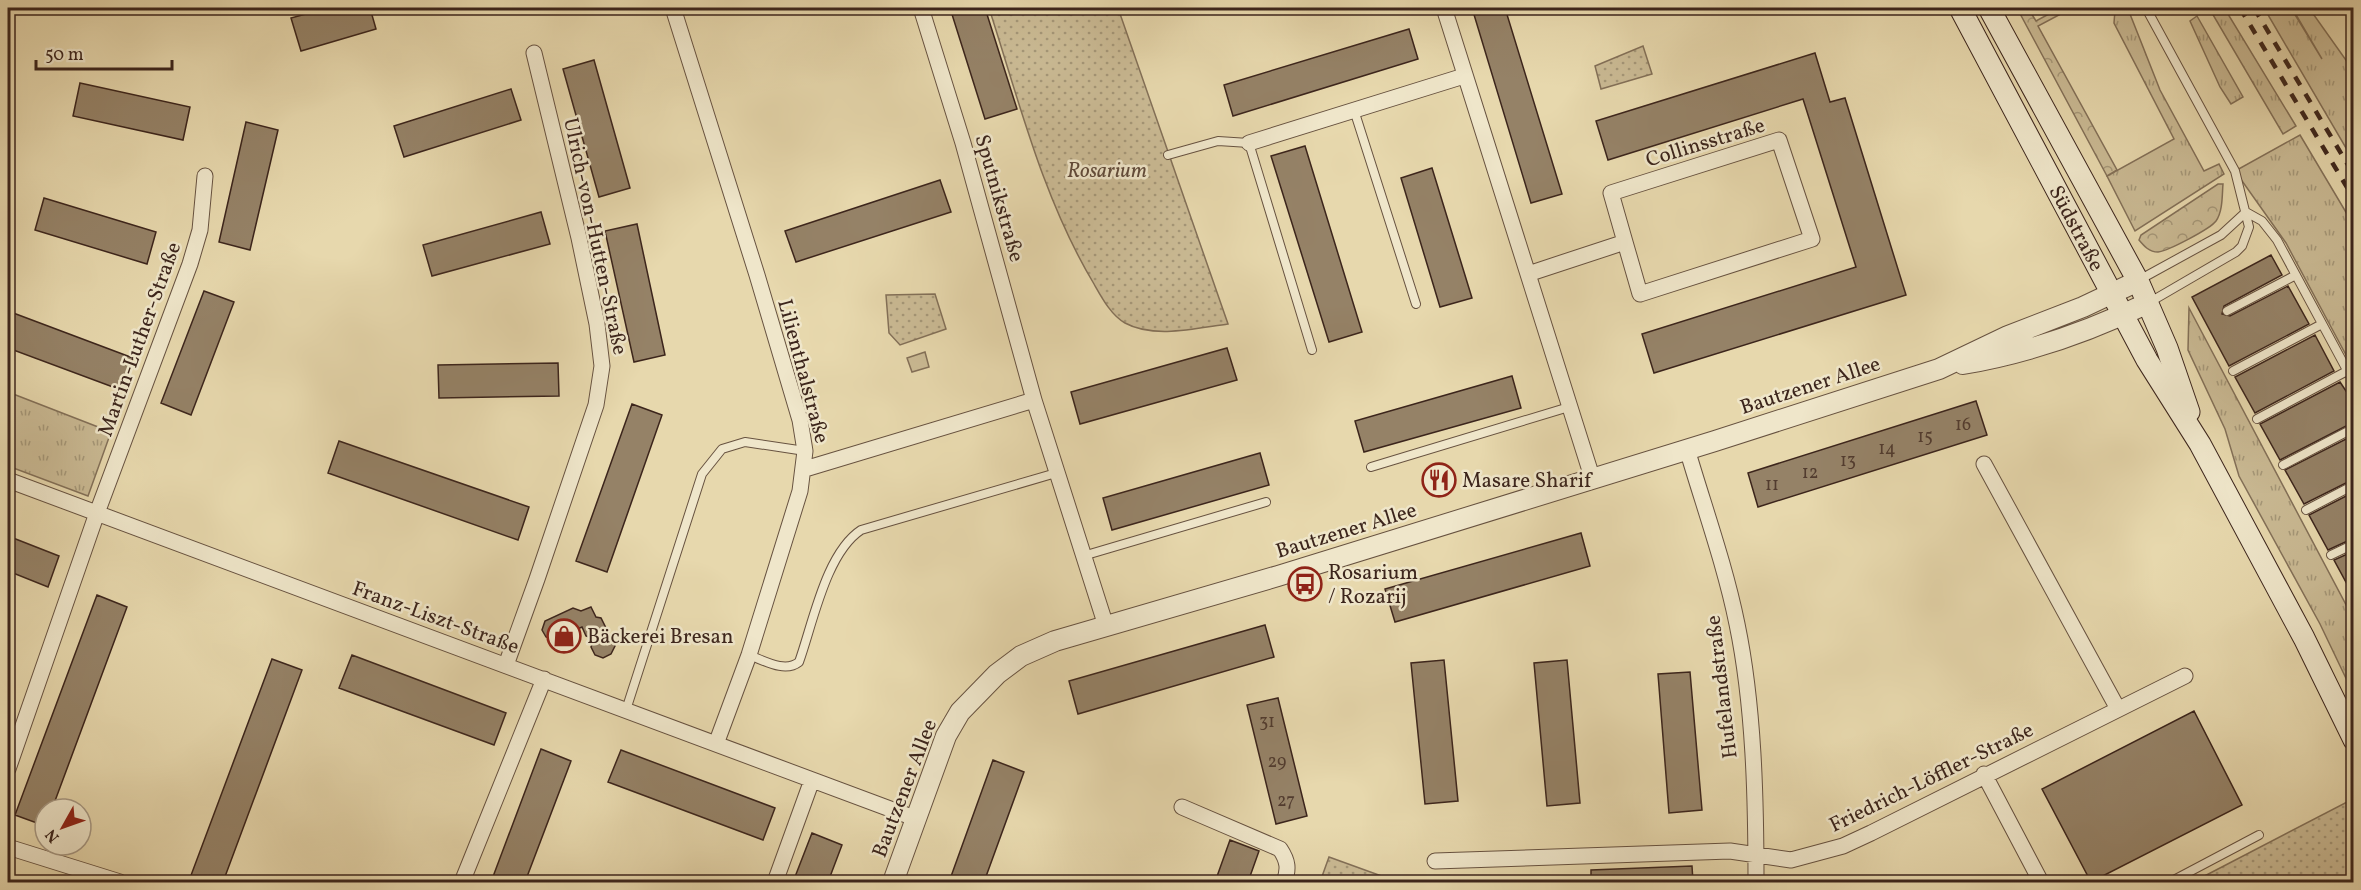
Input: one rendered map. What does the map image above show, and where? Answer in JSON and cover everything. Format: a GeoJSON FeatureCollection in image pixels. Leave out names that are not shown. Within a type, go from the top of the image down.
{"type":"FeatureCollection","features":[{"type":"Feature","properties":{"kind":"main road","name":"Südstraße"},"geometry":{"type":"LineString","coordinates":[[1960,8],[2147,360],[2200,444],[2304,638],[2354,740]]}},
{"type":"Feature","properties":{"kind":"main road","name":"Südstraße"},"geometry":{"type":"LineString","coordinates":[[1989,8],[2138,280],[2200,444]]}},
{"type":"Feature","properties":{"kind":"street","name":"Lilienthalstraße"},"geometry":{"type":"LineString","coordinates":[[673,8],[757,275],[794,400],[805,451],[805,469],[749,655],[716,744]]}},
{"type":"Feature","properties":{"kind":"street","name":"Sputnikstraße"},"geometry":{"type":"LineString","coordinates":[[921,8],[963,143],[1034,400],[1106,626]]}},
{"type":"Feature","properties":{"kind":"street"},"geometry":{"type":"LineString","coordinates":[[1444,8],[1592,477]]}},
{"type":"Feature","properties":{"kind":"street","name":"Ulrich-von-Hutten-Straße"},"geometry":{"type":"LineString","coordinates":[[506,665],[596,405],[602,366],[597,324],[579,238],[534,53]]}},
{"type":"Feature","properties":{"kind":"street"},"geometry":{"type":"LineString","coordinates":[[1249,144],[1464,76]]}},
{"type":"Feature","properties":{"kind":"street","name":"Collinsstraße"},"geometry":{"type":"LineString","coordinates":[[1779,140],[1812,239],[1641,294],[1625,242],[1611,193],[1779,140]]}},
{"type":"Feature","properties":{"kind":"street","name":"Martin-Luther-Straße"},"geometry":{"type":"LineString","coordinates":[[8,769],[97,513],[190,264],[200,230],[205,176]]}},
{"type":"Feature","properties":{"kind":"street"},"geometry":{"type":"LineString","coordinates":[[1528,274],[1625,242]]}},
{"type":"Feature","properties":{"kind":"street","name":"Bautzener Allee"},"geometry":{"type":"LineString","coordinates":[[1939,369],[2008,336],[2083,307],[2138,280]]}},
{"type":"Feature","properties":{"kind":"street","name":"Bautzener Allee"},"geometry":{"type":"LineString","coordinates":[[893,882],[946,736],[960,712],[980,689],[1021,656],[1055,641],[1278,576],[1939,369],[2016,355],[2123,315],[2148,303]]}},
{"type":"Feature","properties":{"kind":"street"},"geometry":{"type":"LineString","coordinates":[[805,469],[1034,400]]}},
{"type":"Feature","properties":{"kind":"street","name":"Hufelandstraße"},"geometry":{"type":"LineString","coordinates":[[1687,449],[1729,588],[1742,652],[1749,723],[1756,882]]}},
{"type":"Feature","properties":{"kind":"street"},"geometry":{"type":"LineString","coordinates":[[1984,464],[2118,709]]}},
{"type":"Feature","properties":{"kind":"street","name":"Franz-Liszt-Straße"},"geometry":{"type":"LineString","coordinates":[[8,480],[917,819]]}},
{"type":"Feature","properties":{"kind":"street","name":"Friedrich-Löffler-Straße"},"geometry":{"type":"LineString","coordinates":[[1756,854],[1791,860],[1844,846],[1984,774],[2185,676]]}},
{"type":"Feature","properties":{"kind":"street"},"geometry":{"type":"LineString","coordinates":[[462,882],[544,679]]}},
{"type":"Feature","properties":{"kind":"street"},"geometry":{"type":"LineString","coordinates":[[1984,774],[2041,882]]}},
{"type":"Feature","properties":{"kind":"street"},"geometry":{"type":"LineString","coordinates":[[775,882],[812,780]]}},
{"type":"Feature","properties":{"kind":"street"},"geometry":{"type":"LineString","coordinates":[[1182,807],[1280,849],[1288,861],[1288,873],[1284,882]]}},
{"type":"Feature","properties":{"kind":"street"},"geometry":{"type":"LineString","coordinates":[[8,847],[120,882]]}},
{"type":"Feature","properties":{"kind":"street"},"geometry":{"type":"LineString","coordinates":[[1435,861],[1588,854],[1730,851],[1756,854]]}},
{"type":"Feature","properties":{"kind":"lane"},"geometry":{"type":"LineString","coordinates":[[2146,8],[2235,171],[2249,227],[2242,246],[2236,252],[2148,303]]}},
{"type":"Feature","properties":{"kind":"lane"},"geometry":{"type":"LineString","coordinates":[[1354,110],[1416,304]]}},
{"type":"Feature","properties":{"kind":"lane"},"geometry":{"type":"LineString","coordinates":[[1168,155],[1218,141],[1249,144],[1312,350]]}},
{"type":"Feature","properties":{"kind":"lane"},"geometry":{"type":"LineString","coordinates":[[2138,280],[2222,236],[2246,212]]}},
{"type":"Feature","properties":{"kind":"lane"},"geometry":{"type":"LineString","coordinates":[[2246,212],[2262,221],[2271,231],[2354,383]]}},
{"type":"Feature","properties":{"kind":"lane"},"geometry":{"type":"LineString","coordinates":[[2227,311],[2296,275]]}},
{"type":"Feature","properties":{"kind":"lane"},"geometry":{"type":"LineString","coordinates":[[2233,371],[2322,324]]}},
{"type":"Feature","properties":{"kind":"lane"},"geometry":{"type":"LineString","coordinates":[[2258,418],[2347,371]]}},
{"type":"Feature","properties":{"kind":"lane"},"geometry":{"type":"LineString","coordinates":[[1371,467],[1569,407]]}},
{"type":"Feature","properties":{"kind":"lane"},"geometry":{"type":"LineString","coordinates":[[2283,465],[2354,428]]}},
{"type":"Feature","properties":{"kind":"lane"},"geometry":{"type":"LineString","coordinates":[[626,710],[702,474],[722,449],[745,442],[805,451]]}},
{"type":"Feature","properties":{"kind":"lane"},"geometry":{"type":"LineString","coordinates":[[749,655],[781,667],[793,667],[800,662],[834,562],[850,537],[861,530],[1056,473]]}},
{"type":"Feature","properties":{"kind":"lane"},"geometry":{"type":"LineString","coordinates":[[2306,510],[2354,485]]}},
{"type":"Feature","properties":{"kind":"lane"},"geometry":{"type":"LineString","coordinates":[[1083,556],[1266,502]]}},
{"type":"Feature","properties":{"kind":"lane"},"geometry":{"type":"LineString","coordinates":[[2331,555],[2354,544]]}},
{"type":"Feature","properties":{"kind":"lane"},"geometry":{"type":"LineString","coordinates":[[2170,882],[2259,835]]}},
{"type":"Feature","properties":{"kind":"green space","name":"Rosarium"},"geometry":{"type":"Polygon","coordinates":[[[989,8],[1118,8],[1228,324],[1190,330],[1149,330],[1125,323],[1107,306],[1076,252],[1046,184],[989,8]]]}},
{"type":"Feature","properties":{"kind":"green space"},"geometry":{"type":"Polygon","coordinates":[[[2017,8],[2028,8],[2036,21],[2060,8],[2072,8],[2038,26],[2117,170],[2107,176],[2017,8]]]}},
{"type":"Feature","properties":{"kind":"green space"},"geometry":{"type":"Polygon","coordinates":[[[2120,8],[2137,10],[2130,14],[2160,90],[2204,171],[2219,164],[2224,174],[2135,231],[2107,176],[2174,139],[2114,23],[2115,10],[2120,8]]]}},
{"type":"Feature","properties":{"kind":"green space"},"geometry":{"type":"Polygon","coordinates":[[[2209,8],[2221,8],[2228,14],[2296,126],[2283,134],[2209,8]]]}},
{"type":"Feature","properties":{"kind":"green space"},"geometry":{"type":"Polygon","coordinates":[[[2264,8],[2291,8],[2322,59],[2292,8],[2309,8],[2353,70],[2353,160],[2264,8]]]}},
{"type":"Feature","properties":{"kind":"green space"},"geometry":{"type":"Polygon","coordinates":[[[2197,16],[2243,97],[2231,104],[2220,87],[2190,21],[2197,16]]]}},
{"type":"Feature","properties":{"kind":"green space"},"geometry":{"type":"Polygon","coordinates":[[[1643,46],[1652,74],[1601,89],[1595,66],[1643,46]]]}},
{"type":"Feature","properties":{"kind":"green space"},"geometry":{"type":"Polygon","coordinates":[[[2300,135],[2353,224],[2353,368],[2286,243],[2235,171],[2300,135]]]}},
{"type":"Feature","properties":{"kind":"green space"},"geometry":{"type":"Polygon","coordinates":[[[2218,184],[2223,184],[2222,203],[2220,213],[2212,225],[2163,251],[2149,250],[2139,240],[2141,235],[2218,184]]]}},
{"type":"Feature","properties":{"kind":"green space"},"geometry":{"type":"Polygon","coordinates":[[[935,294],[946,329],[900,345],[889,333],[886,295],[935,294]]]}},
{"type":"Feature","properties":{"kind":"green space"},"geometry":{"type":"Polygon","coordinates":[[[2189,308],[2353,618],[2353,693],[2320,624],[2239,476],[2225,429],[2188,350],[2189,308]]]}},
{"type":"Feature","properties":{"kind":"green space"},"geometry":{"type":"Polygon","coordinates":[[[925,352],[929,367],[912,372],[907,358],[925,352]]]}},
{"type":"Feature","properties":{"kind":"green space"},"geometry":{"type":"Polygon","coordinates":[[[8,392],[111,432],[88,496],[8,466],[8,392]]]}},
{"type":"Feature","properties":{"kind":"green space"},"geometry":{"type":"Polygon","coordinates":[[[2347,802],[2353,816],[2353,882],[2193,882],[2347,802]]]}},
{"type":"Feature","properties":{"kind":"green space"},"geometry":{"type":"Polygon","coordinates":[[[1329,857],[1398,882],[1320,882],[1329,857]]]}},
{"type":"Feature","properties":{"kind":"building"},"geometry":{"type":"Polygon","coordinates":[[[328,8],[370,8],[376,29],[301,51],[291,18],[328,8]]]}},
{"type":"Feature","properties":{"kind":"building"},"geometry":{"type":"Polygon","coordinates":[[[950,8],[985,8],[1017,109],[985,119],[950,8]]]}},
{"type":"Feature","properties":{"kind":"building"},"geometry":{"type":"Polygon","coordinates":[[[1472,8],[1505,8],[1562,194],[1531,203],[1472,8]]]}},
{"type":"Feature","properties":{"kind":"building"},"geometry":{"type":"Polygon","coordinates":[[[1409,29],[1418,59],[1233,116],[1224,85],[1409,29]]]}},
{"type":"Feature","properties":{"kind":"building"},"geometry":{"type":"Polygon","coordinates":[[[1815,53],[1830,102],[1845,98],[1906,295],[1654,373],[1642,334],[1856,267],[1803,99],[1608,160],[1596,121],[1815,53]]]}},
{"type":"Feature","properties":{"kind":"building"},"geometry":{"type":"Polygon","coordinates":[[[594,60],[630,188],[599,197],[563,69],[594,60]]]}},
{"type":"Feature","properties":{"kind":"building"},"geometry":{"type":"Polygon","coordinates":[[[80,83],[190,107],[183,140],[73,116],[80,83]]]}},
{"type":"Feature","properties":{"kind":"building"},"geometry":{"type":"Polygon","coordinates":[[[511,89],[521,120],[404,157],[394,126],[511,89]]]}},
{"type":"Feature","properties":{"kind":"building"},"geometry":{"type":"Polygon","coordinates":[[[246,122],[278,130],[250,250],[219,242],[246,122]]]}},
{"type":"Feature","properties":{"kind":"building"},"geometry":{"type":"Polygon","coordinates":[[[1305,146],[1362,332],[1329,342],[1271,156],[1305,146]]]}},
{"type":"Feature","properties":{"kind":"building"},"geometry":{"type":"Polygon","coordinates":[[[1432,168],[1472,298],[1440,307],[1401,178],[1432,168]]]}},
{"type":"Feature","properties":{"kind":"building"},"geometry":{"type":"Polygon","coordinates":[[[940,180],[951,212],[796,262],[785,231],[940,180]]]}},
{"type":"Feature","properties":{"kind":"building"},"geometry":{"type":"Polygon","coordinates":[[[44,198],[156,232],[147,264],[35,230],[44,198]]]}},
{"type":"Feature","properties":{"kind":"building"},"geometry":{"type":"Polygon","coordinates":[[[541,212],[550,244],[432,276],[423,245],[541,212]]]}},
{"type":"Feature","properties":{"kind":"building"},"geometry":{"type":"Polygon","coordinates":[[[637,224],[665,355],[634,362],[605,231],[637,224]]]}},
{"type":"Feature","properties":{"kind":"building"},"geometry":{"type":"Polygon","coordinates":[[[2271,255],[2282,275],[2224,306],[2222,314],[2230,316],[2288,286],[2309,324],[2229,366],[2192,297],[2271,255]]]}},
{"type":"Feature","properties":{"kind":"building"},"geometry":{"type":"Polygon","coordinates":[[[204,291],[234,302],[191,415],[161,403],[204,291]]]}},
{"type":"Feature","properties":{"kind":"building"},"geometry":{"type":"Polygon","coordinates":[[[8,311],[133,358],[121,390],[8,348],[8,311]]]}},
{"type":"Feature","properties":{"kind":"building"},"geometry":{"type":"Polygon","coordinates":[[[2315,335],[2334,371],[2255,413],[2235,377],[2315,335]]]}},
{"type":"Feature","properties":{"kind":"building"},"geometry":{"type":"Polygon","coordinates":[[[1227,348],[1237,380],[1080,424],[1071,392],[1227,348]]]}},
{"type":"Feature","properties":{"kind":"building"},"geometry":{"type":"Polygon","coordinates":[[[558,363],[559,396],[439,398],[438,365],[558,363]]]}},
{"type":"Feature","properties":{"kind":"building"},"geometry":{"type":"Polygon","coordinates":[[[1512,376],[1521,408],[1364,452],[1355,421],[1512,376]]]}},
{"type":"Feature","properties":{"kind":"building"},"geometry":{"type":"Polygon","coordinates":[[[2340,382],[2354,403],[2354,422],[2280,460],[2260,424],[2340,382]]]}},
{"type":"Feature","properties":{"kind":"building"},"geometry":{"type":"Polygon","coordinates":[[[1976,401],[1987,435],[1758,507],[1748,473],[1976,401]]]}},
{"type":"Feature","properties":{"kind":"building"},"geometry":{"type":"Polygon","coordinates":[[[632,404],[662,415],[607,572],[576,561],[632,404]]]}},
{"type":"Feature","properties":{"kind":"building"},"geometry":{"type":"Polygon","coordinates":[[[2354,435],[2354,479],[2304,504],[2285,470],[2354,435]]]}},
{"type":"Feature","properties":{"kind":"building"},"geometry":{"type":"Polygon","coordinates":[[[339,441],[529,507],[518,540],[328,473],[339,441]]]}},
{"type":"Feature","properties":{"kind":"building"},"geometry":{"type":"Polygon","coordinates":[[[1260,453],[1269,485],[1112,530],[1103,498],[1260,453]]]}},
{"type":"Feature","properties":{"kind":"building"},"geometry":{"type":"Polygon","coordinates":[[[2354,492],[2354,538],[2328,550],[2309,515],[2354,492]]]}},
{"type":"Feature","properties":{"kind":"building"},"geometry":{"type":"Polygon","coordinates":[[[1581,533],[1590,566],[1395,622],[1385,589],[1581,533]]]}},
{"type":"Feature","properties":{"kind":"building"},"geometry":{"type":"Polygon","coordinates":[[[8,536],[59,556],[48,587],[8,571],[8,536]]]}},
{"type":"Feature","properties":{"kind":"building"},"geometry":{"type":"Polygon","coordinates":[[[2354,551],[2354,597],[2334,560],[2354,551]]]}},
{"type":"Feature","properties":{"kind":"building"},"geometry":{"type":"Polygon","coordinates":[[[97,595],[127,607],[56,797],[33,797],[33,822],[15,815],[97,595]]]}},
{"type":"Feature","properties":{"kind":"building"},"geometry":{"type":"Polygon","coordinates":[[[591,607],[596,617],[601,618],[615,646],[611,654],[603,658],[595,655],[591,647],[594,639],[586,636],[582,627],[573,631],[565,628],[562,637],[554,640],[546,637],[542,630],[545,621],[573,608],[581,611],[591,607]]]}},
{"type":"Feature","properties":{"kind":"building"},"geometry":{"type":"Polygon","coordinates":[[[1265,625],[1274,657],[1078,714],[1069,681],[1265,625]]]}},
{"type":"Feature","properties":{"kind":"building"},"geometry":{"type":"Polygon","coordinates":[[[352,655],[506,713],[494,745],[339,688],[352,655]]]}},
{"type":"Feature","properties":{"kind":"building"},"geometry":{"type":"Polygon","coordinates":[[[272,659],[302,670],[223,882],[201,882],[190,878],[272,659]]]}},
{"type":"Feature","properties":{"kind":"building"},"geometry":{"type":"Polygon","coordinates":[[[1444,660],[1458,801],[1425,804],[1411,663],[1444,660]]]}},
{"type":"Feature","properties":{"kind":"building"},"geometry":{"type":"Polygon","coordinates":[[[1567,660],[1580,803],[1547,806],[1534,663],[1567,660]]]}},
{"type":"Feature","properties":{"kind":"building"},"geometry":{"type":"Polygon","coordinates":[[[1690,672],[1702,810],[1669,813],[1658,674],[1690,672]]]}},
{"type":"Feature","properties":{"kind":"building"},"geometry":{"type":"Polygon","coordinates":[[[1278,698],[1307,816],[1276,824],[1247,705],[1278,698]]]}},
{"type":"Feature","properties":{"kind":"building"},"geometry":{"type":"Polygon","coordinates":[[[2194,711],[2242,805],[2091,882],[2042,789],[2194,711]]]}},
{"type":"Feature","properties":{"kind":"building"},"geometry":{"type":"Polygon","coordinates":[[[541,749],[571,761],[525,882],[491,882],[541,749]]]}},
{"type":"Feature","properties":{"kind":"building"},"geometry":{"type":"Polygon","coordinates":[[[621,750],[775,808],[763,840],[608,782],[621,750]]]}},
{"type":"Feature","properties":{"kind":"building"},"geometry":{"type":"Polygon","coordinates":[[[993,760],[1024,772],[984,882],[949,882],[993,760]]]}},
{"type":"Feature","properties":{"kind":"building"},"geometry":{"type":"Polygon","coordinates":[[[812,833],[842,845],[828,882],[793,882],[812,833]]]}},
{"type":"Feature","properties":{"kind":"building"},"geometry":{"type":"Polygon","coordinates":[[[1230,840],[1259,851],[1248,882],[1215,882],[1230,840]]]}},
{"type":"Feature","properties":{"kind":"building"},"geometry":{"type":"Polygon","coordinates":[[[1692,866],[1693,882],[1591,882],[1591,870],[1692,866]]]}},
{"type":"Feature","properties":{"kind":"railway"},"geometry":{"type":"LineString","coordinates":[[2240,8],[2354,199]]}},
{"type":"Feature","properties":{"kind":"railway"},"geometry":{"type":"LineString","coordinates":[[2254,8],[2354,175]]}},
{"type":"Feature","properties":{"kind":"place","name":"Masare Sharif"},"geometry":{"type":"Point","coordinates":[1439,480]}},
{"type":"Feature","properties":{"kind":"place","name":"Rosarium / Rozarij"},"geometry":{"type":"Point","coordinates":[1305,584]}},
{"type":"Feature","properties":{"kind":"place","name":"Bäckerei Bresan"},"geometry":{"type":"Point","coordinates":[564,636]}}]}
